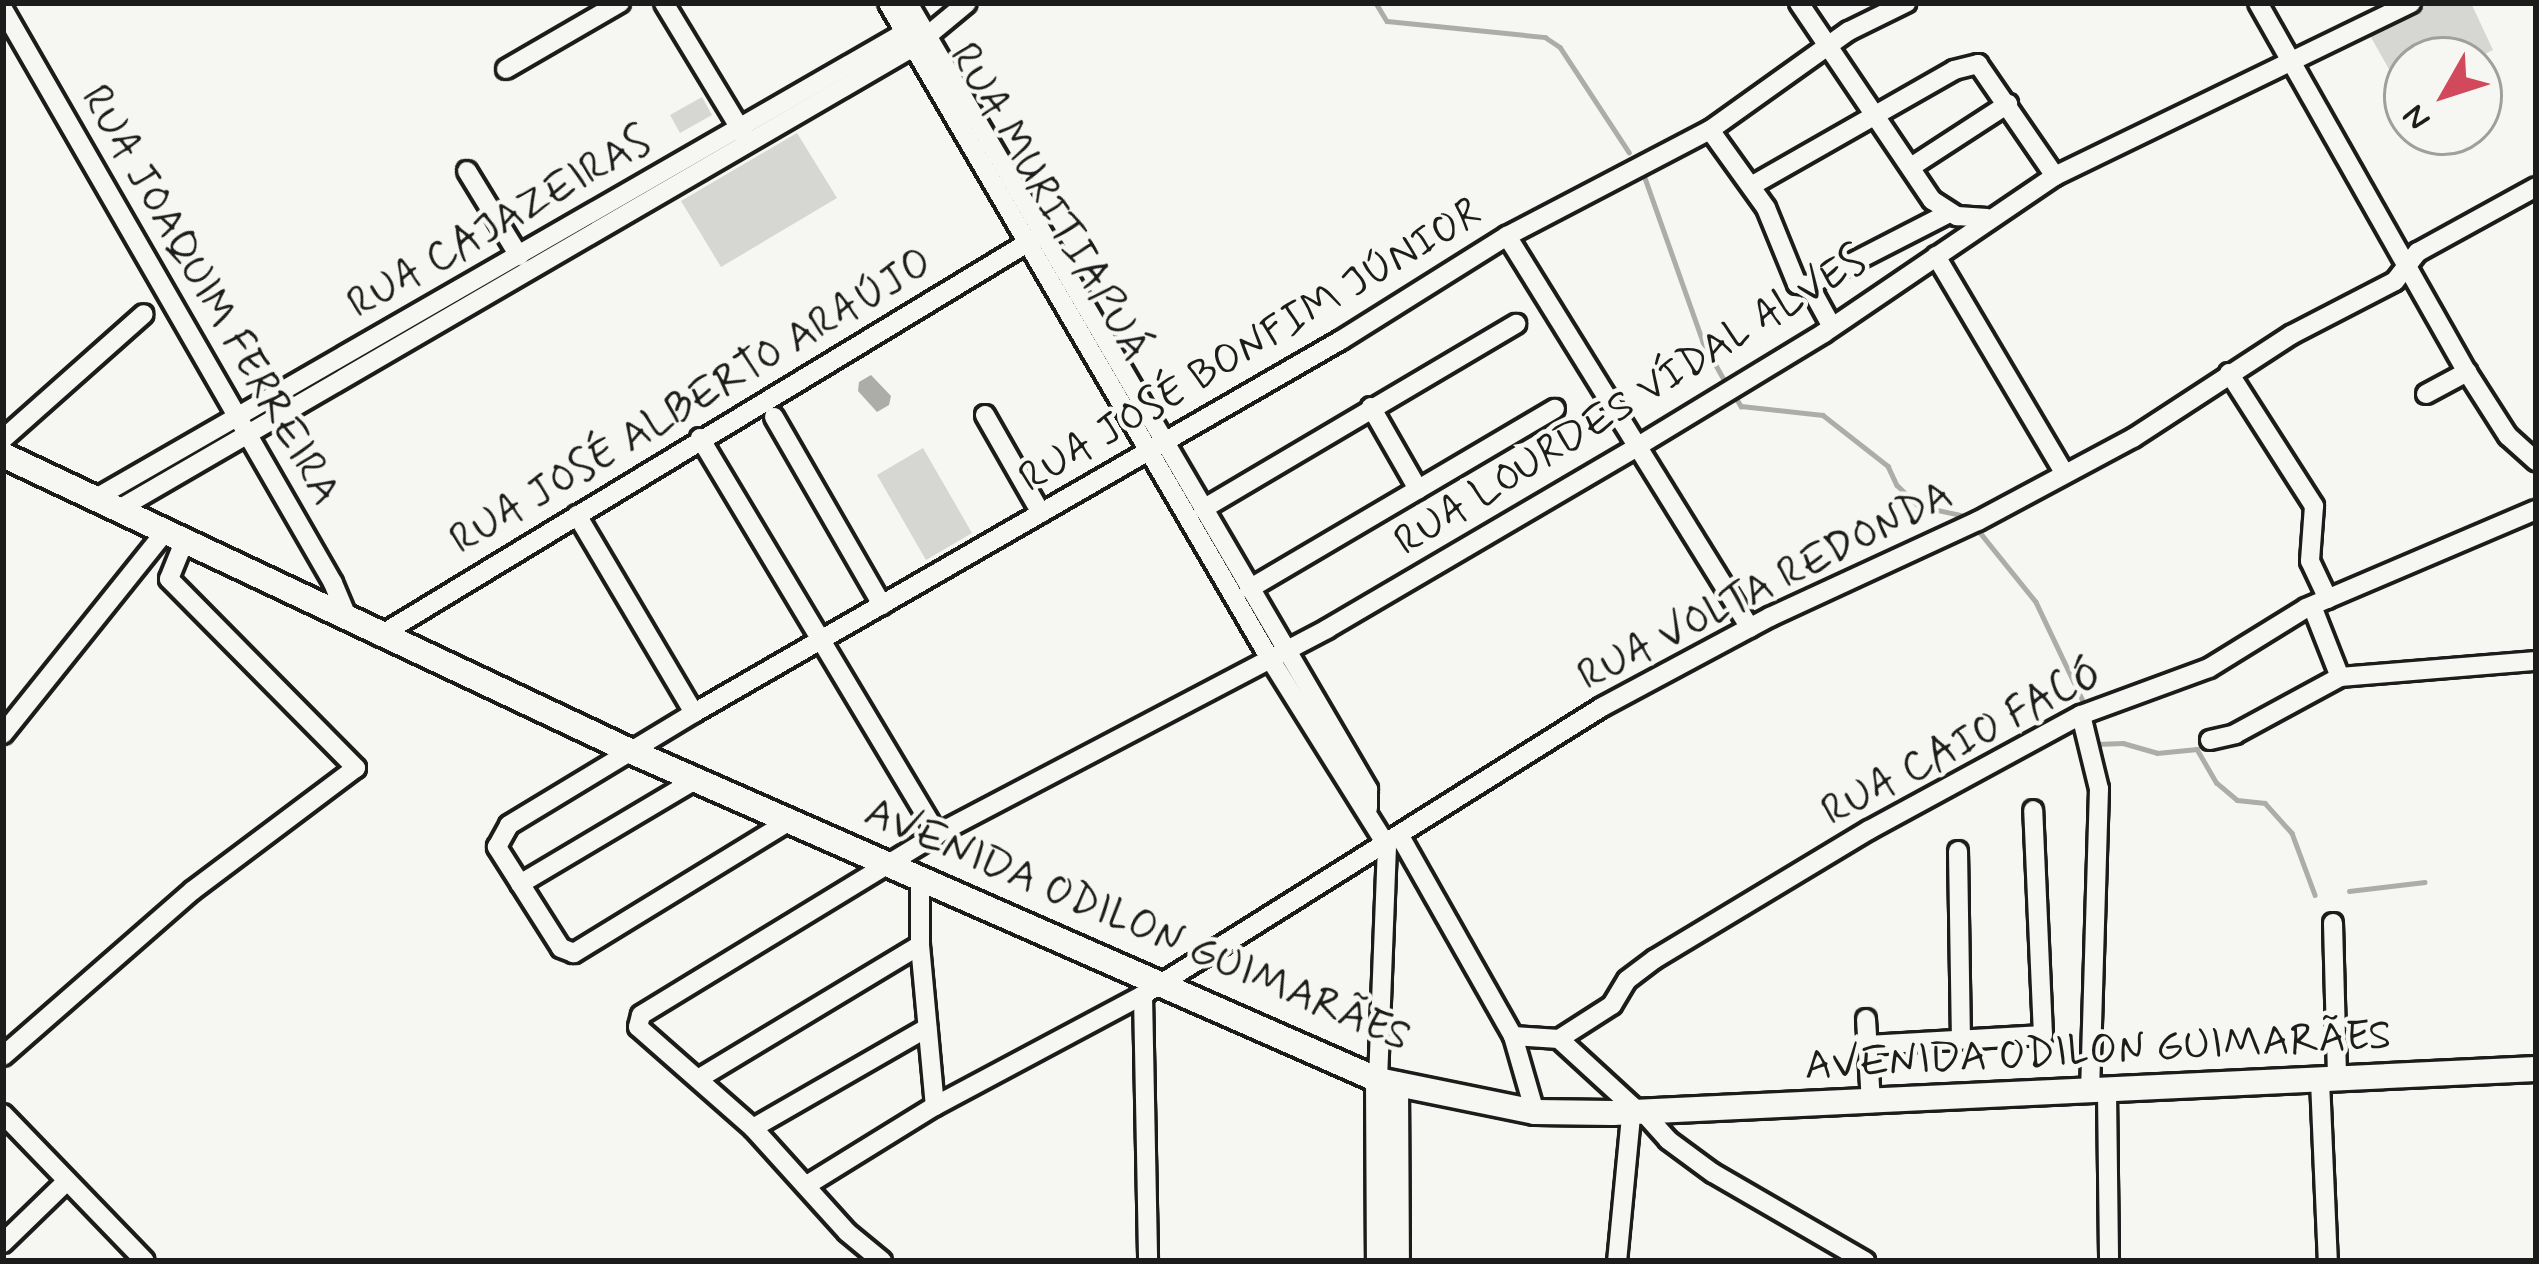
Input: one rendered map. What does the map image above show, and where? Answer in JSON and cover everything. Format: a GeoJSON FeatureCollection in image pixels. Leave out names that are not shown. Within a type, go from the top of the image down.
{"type":"FeatureCollection","features":[{"type":"Feature","properties":{"kind":"street"},"geometry":{"type":"LineString","coordinates":[[506,69],[620,3]]}},
{"type":"Feature","properties":{"kind":"street"},"geometry":{"type":"LineString","coordinates":[[664,3],[750,144]]}},
{"type":"Feature","properties":{"kind":"street","name":"RUA MURITIAPUÁ"},"geometry":{"type":"LineString","coordinates":[[889,3],[917,34],[1277,653],[1352,795],[1394,842],[1513,1036],[1535,1112]]}},
{"type":"Feature","properties":{"kind":"street","name":"RUA MURITIAPUÁ"},"geometry":{"type":"LineString","coordinates":[[908,3],[917,34]]}},
{"type":"Feature","properties":{"kind":"street","name":"RUA CAJAZEIRAS"},"geometry":{"type":"LineString","coordinates":[[107,503],[750,144],[967,3]]}},
{"type":"Feature","properties":{"kind":"street"},"geometry":{"type":"LineString","coordinates":[[1798,3],[1932,200],[1949,213],[1987,218]]}},
{"type":"Feature","properties":{"kind":"street","name":"RUA JOSÉ BONFIM JÚNIOR"},"geometry":{"type":"LineString","coordinates":[[520,884],[498,850],[496,839],[509,825],[817,641],[1158,447],[1507,236],[1710,130],[1849,31],[1906,3]]}},
{"type":"Feature","properties":{"kind":"street"},"geometry":{"type":"LineString","coordinates":[[2258,3],[2467,372],[2508,436],[2536,461]]}},
{"type":"Feature","properties":{"kind":"street","name":"RUA LOURDES VÍDAL ALVES"},"geometry":{"type":"LineString","coordinates":[[698,1078],[638,1027],[641,1015],[937,834],[1277,653],[1635,448],[2054,176],[2402,5]]}},
{"type":"Feature","properties":{"kind":"street","name":"RUA JOAQUIM FERREIRA"},"geometry":{"type":"LineString","coordinates":[[3,9],[333,583],[349,621]]}},
{"type":"Feature","properties":{"kind":"street","name":"RUA CAJAZEIRAS"},"geometry":{"type":"LineString","coordinates":[[242,428],[738,125],[917,34]]}},
{"type":"Feature","properties":{"kind":"street"},"geometry":{"type":"LineString","coordinates":[[1751,186],[1967,65],[1984,67],[2054,176]]}},
{"type":"Feature","properties":{"kind":"street"},"geometry":{"type":"LineString","coordinates":[[1911,166],[2008,104]]}},
{"type":"Feature","properties":{"kind":"street"},"geometry":{"type":"LineString","coordinates":[[1710,130],[1774,224],[1799,285],[1809,285],[1949,213]]}},
{"type":"Feature","properties":{"kind":"street"},"geometry":{"type":"LineString","coordinates":[[467,171],[519,256]]}},
{"type":"Feature","properties":{"kind":"street","name":"RUA VOLTA REDONDA"},"geometry":{"type":"LineString","coordinates":[[807,1185],[935,1106],[1152,990],[1394,842],[1543,742],[1750,628],[2133,438],[2229,373],[2410,268],[2418,252],[2536,187]]}},
{"type":"Feature","properties":{"kind":"street"},"geometry":{"type":"LineString","coordinates":[[1507,236],[1750,628]]}},
{"type":"Feature","properties":{"kind":"street","name":"RUA JOSÉ ALBERTO ARAÚJO"},"geometry":{"type":"LineString","coordinates":[[379,636],[1036,238]]}},
{"type":"Feature","properties":{"kind":"street"},"geometry":{"type":"LineString","coordinates":[[1936,256],[2065,474]]}},
{"type":"Feature","properties":{"kind":"street"},"geometry":{"type":"LineString","coordinates":[[1809,285],[1831,325]]}},
{"type":"Feature","properties":{"kind":"street"},"geometry":{"type":"LineString","coordinates":[[3,439],[144,314]]}},
{"type":"Feature","properties":{"kind":"street"},"geometry":{"type":"LineString","coordinates":[[1203,509],[1516,324]]}},
{"type":"Feature","properties":{"kind":"street"},"geometry":{"type":"LineString","coordinates":[[2426,394],[2467,372]]}},
{"type":"Feature","properties":{"kind":"street"},"geometry":{"type":"LineString","coordinates":[[2229,373],[2314,506],[2310,561],[2340,677]]}},
{"type":"Feature","properties":{"kind":"street"},"geometry":{"type":"LineString","coordinates":[[1371,407],[1418,489]]}},
{"type":"Feature","properties":{"kind":"street"},"geometry":{"type":"LineString","coordinates":[[1249,589],[1556,409]]}},
{"type":"Feature","properties":{"kind":"street"},"geometry":{"type":"LineString","coordinates":[[985,415],[1041,513]]}},
{"type":"Feature","properties":{"kind":"street"},"geometry":{"type":"LineString","coordinates":[[774,417],[882,605]]}},
{"type":"Feature","properties":{"kind":"street"},"geometry":{"type":"LineString","coordinates":[[700,439],[817,641],[937,834]]}},
{"type":"Feature","properties":{"kind":"street","name":"RUA MURITIAPUÁ"},"geometry":{"type":"LineString","coordinates":[[1158,447],[1203,509],[1249,589],[1277,653]]}},
{"type":"Feature","properties":{"kind":"street","name":"AVENIDA ODILON GUIMARÃES"},"geometry":{"type":"LineString","coordinates":[[3,455],[379,636],[630,752],[920,877],[1152,990],[1387,1082],[1535,1112],[1639,1113],[2536,1069]]}},
{"type":"Feature","properties":{"kind":"street","name":"RUA CAIO FACÓ"},"geometry":{"type":"LineString","coordinates":[[1559,1039],[1612,1005],[1639,970],[1763,892],[2081,715],[2209,668],[2320,603],[2536,510]]}},
{"type":"Feature","properties":{"kind":"street"},"geometry":{"type":"LineString","coordinates":[[577,514],[694,713]]}},
{"type":"Feature","properties":{"kind":"street"},"geometry":{"type":"LineString","coordinates":[[3,734],[174,537]]}},
{"type":"Feature","properties":{"kind":"street"},"geometry":{"type":"LineString","coordinates":[[3,1056],[192,891],[356,768],[170,580],[174,537]]}},
{"type":"Feature","properties":{"kind":"street"},"geometry":{"type":"LineString","coordinates":[[2210,740],[2235,734],[2306,691],[2340,677],[2536,662]]}},
{"type":"Feature","properties":{"kind":"street"},"geometry":{"type":"LineString","coordinates":[[2081,715],[2099,789],[2098,1092],[2109,1261]]}},
{"type":"Feature","properties":{"kind":"street"},"geometry":{"type":"LineString","coordinates":[[697,779],[520,884],[561,948],[580,951],[791,820]]}},
{"type":"Feature","properties":{"kind":"street"},"geometry":{"type":"LineString","coordinates":[[1868,1045],[1961,1036],[2042,1035],[2033,809]]}},
{"type":"Feature","properties":{"kind":"street"},"geometry":{"type":"LineString","coordinates":[[1388,1254],[1394,842]]}},
{"type":"Feature","properties":{"kind":"street"},"geometry":{"type":"LineString","coordinates":[[1958,851],[1961,1036]]}},
{"type":"Feature","properties":{"kind":"street"},"geometry":{"type":"LineString","coordinates":[[920,877],[920,946],[935,1106]]}},
{"type":"Feature","properties":{"kind":"street"},"geometry":{"type":"LineString","coordinates":[[2328,1261],[2333,923]]}},
{"type":"Feature","properties":{"kind":"street"},"geometry":{"type":"LineString","coordinates":[[882,1261],[698,1078],[920,946]]}},
{"type":"Feature","properties":{"kind":"street"},"geometry":{"type":"LineString","coordinates":[[1148,1261],[1152,990]]}},
{"type":"Feature","properties":{"kind":"street"},"geometry":{"type":"LineString","coordinates":[[1866,1019],[1871,1103]]}},
{"type":"Feature","properties":{"kind":"street"},"geometry":{"type":"LineString","coordinates":[[753,1128],[927,1028]]}},
{"type":"Feature","properties":{"kind":"street"},"geometry":{"type":"LineString","coordinates":[[1513,1036],[1559,1039],[1668,1140],[1713,1173],[1865,1261]]}},
{"type":"Feature","properties":{"kind":"street"},"geometry":{"type":"LineString","coordinates":[[1617,1261],[1639,1113]]}},
{"type":"Feature","properties":{"kind":"street"},"geometry":{"type":"LineString","coordinates":[[3,1114],[145,1261]]}},
{"type":"Feature","properties":{"kind":"street"},"geometry":{"type":"LineString","coordinates":[[3,1243],[67,1181]]}},
{"type":"Feature","properties":{"kind":"shaded area"},"geometry":{"type":"Polygon","coordinates":[[[2432,3],[2471,3],[2486,36],[2383,36],[2383,59],[2368,32],[2432,3]]]}},
{"type":"Feature","properties":{"kind":"shaded area"},"geometry":{"type":"Polygon","coordinates":[[[702,97],[712,115],[680,133],[670,115],[702,97]]]}},
{"type":"Feature","properties":{"kind":"shaded area"},"geometry":{"type":"Polygon","coordinates":[[[797,133],[837,198],[721,267],[681,201],[797,133]]]}},
{"type":"Feature","properties":{"kind":"shaded area"},"geometry":{"type":"Polygon","coordinates":[[[871,375],[891,396],[889,405],[877,412],[858,391],[859,382],[871,375]]]}},
{"type":"Feature","properties":{"kind":"shaded area"},"geometry":{"type":"Polygon","coordinates":[[[923,448],[972,533],[926,560],[877,475],[923,448]]]}},
{"type":"Feature","properties":{"kind":"waterway"},"geometry":{"type":"LineString","coordinates":[[1376,3],[1387,21],[1545,37],[1560,47],[1629,152]]}},
{"type":"Feature","properties":{"kind":"waterway"},"geometry":{"type":"LineString","coordinates":[[1644,175],[1703,342],[1727,385]]}},
{"type":"Feature","properties":{"kind":"waterway"},"geometry":{"type":"LineString","coordinates":[[1735,396],[1741,406],[1823,415],[1888,466],[1897,485],[1919,506],[1961,515]]}},
{"type":"Feature","properties":{"kind":"waterway"},"geometry":{"type":"LineString","coordinates":[[1978,530],[2036,602],[2083,701]]}},
{"type":"Feature","properties":{"kind":"waterway"},"geometry":{"type":"LineString","coordinates":[[2096,744],[2123,743],[2157,753],[2197,749],[2217,783],[2237,800],[2265,803],[2292,833],[2315,895]]}},
{"type":"Feature","properties":{"kind":"waterway"},"geometry":{"type":"LineString","coordinates":[[2349,891],[2424,882]]}}]}
